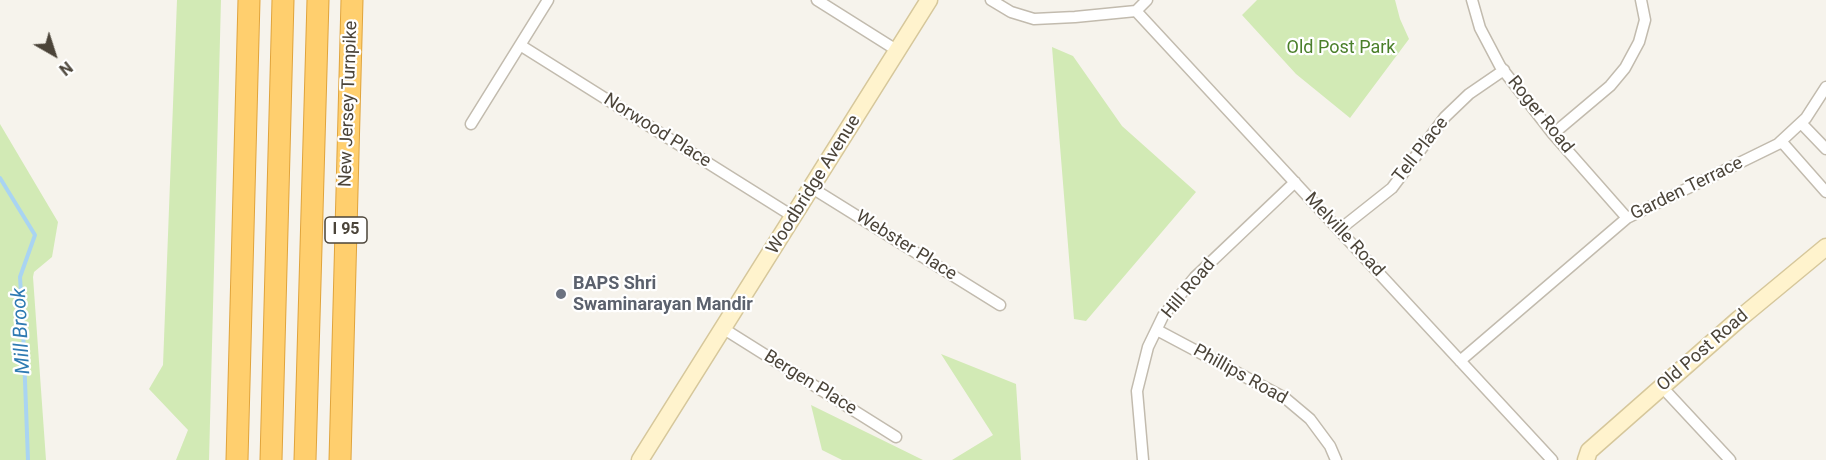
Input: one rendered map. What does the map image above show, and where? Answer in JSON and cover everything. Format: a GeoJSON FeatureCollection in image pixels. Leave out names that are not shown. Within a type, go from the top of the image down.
{"type":"FeatureCollection","features":[{"type":"Feature","properties":{"kind":"highway"},"geometry":{"type":"LineString","coordinates":[[237,460],[249,0]]}},
{"type":"Feature","properties":{"kind":"highway"},"geometry":{"type":"LineString","coordinates":[[271,460],[283,0]]}},
{"type":"Feature","properties":{"kind":"highway","name":"New Jersey Turnpike"},"geometry":{"type":"LineString","coordinates":[[305,460],[318,0]]}},
{"type":"Feature","properties":{"kind":"highway","name":"New Jersey Turnpike"},"geometry":{"type":"LineString","coordinates":[[340,460],[352,0]]}},
{"type":"Feature","properties":{"kind":"main road","name":"Woodbridge Avenue"},"geometry":{"type":"LineString","coordinates":[[640,460],[929,0]]}},
{"type":"Feature","properties":{"kind":"main road","name":"Old Post Road"},"geometry":{"type":"LineString","coordinates":[[1586,460],[1589,451],[1739,319],[1826,248]]}},
{"type":"Feature","properties":{"kind":"street"},"geometry":{"type":"LineString","coordinates":[[471,124],[548,0]]}},
{"type":"Feature","properties":{"kind":"street"},"geometry":{"type":"LineString","coordinates":[[818,0],[898,51]]}},
{"type":"Feature","properties":{"kind":"street"},"geometry":{"type":"LineString","coordinates":[[991,0],[1011,12],[1034,19],[1136,11],[1147,0]]}},
{"type":"Feature","properties":{"kind":"street","name":"Roger Road"},"geometry":{"type":"LineString","coordinates":[[1472,0],[1480,27],[1504,70],[1553,134],[1627,218]]}},
{"type":"Feature","properties":{"kind":"street"},"geometry":{"type":"LineString","coordinates":[[1553,134],[1610,86],[1625,68],[1639,42],[1645,20],[1641,0]]}},
{"type":"Feature","properties":{"kind":"street","name":"Melville Road"},"geometry":{"type":"LineString","coordinates":[[1136,11],[1552,460]]}},
{"type":"Feature","properties":{"kind":"street","name":"Norwood Place"},"geometry":{"type":"LineString","coordinates":[[520,45],[794,217]]}},
{"type":"Feature","properties":{"kind":"street","name":"Tell Place"},"geometry":{"type":"LineString","coordinates":[[1340,231],[1392,188],[1446,117],[1469,93],[1504,70]]}},
{"type":"Feature","properties":{"kind":"street","name":"Garden Terrace"},"geometry":{"type":"LineString","coordinates":[[1460,361],[1627,218],[1778,144],[1806,118],[1826,87]]}},
{"type":"Feature","properties":{"kind":"street"},"geometry":{"type":"LineString","coordinates":[[1801,123],[1826,149]]}},
{"type":"Feature","properties":{"kind":"street"},"geometry":{"type":"LineString","coordinates":[[1782,141],[1826,192]]}},
{"type":"Feature","properties":{"kind":"street","name":"Hill Road"},"geometry":{"type":"LineString","coordinates":[[1143,460],[1137,391],[1148,347],[1164,316],[1195,276],[1295,182]]}},
{"type":"Feature","properties":{"kind":"street","name":"Webster Place"},"geometry":{"type":"LineString","coordinates":[[812,188],[1000,305]]}},
{"type":"Feature","properties":{"kind":"street","name":"Bergen Place"},"geometry":{"type":"LineString","coordinates":[[724,329],[896,437]]}},
{"type":"Feature","properties":{"kind":"street","name":"Phillips Road"},"geometry":{"type":"LineString","coordinates":[[1157,330],[1285,398],[1310,419],[1330,446],[1336,460]]}},
{"type":"Feature","properties":{"kind":"street"},"geometry":{"type":"LineString","coordinates":[[1662,387],[1730,460]]}},
{"type":"Feature","properties":{"kind":"green space"},"geometry":{"type":"Polygon","coordinates":[[[177,0],[221,0],[209,460],[176,460],[188,430],[149,389],[163,365],[177,0]]]}},
{"type":"Feature","properties":{"kind":"green space","name":"Old Post Park"},"geometry":{"type":"Polygon","coordinates":[[[1257,0],[1395,0],[1409,39],[1350,118],[1296,74],[1242,15],[1257,0]]]}},
{"type":"Feature","properties":{"kind":"green space"},"geometry":{"type":"Polygon","coordinates":[[[1052,47],[1073,56],[1122,126],[1196,192],[1086,321],[1074,319],[1052,47]]]}},
{"type":"Feature","properties":{"kind":"green space"},"geometry":{"type":"Polygon","coordinates":[[[0,124],[58,222],[52,257],[34,272],[33,277],[46,460],[0,460],[0,124]]]}},
{"type":"Feature","properties":{"kind":"green space"},"geometry":{"type":"Polygon","coordinates":[[[941,354],[1016,384],[1021,460],[952,460],[993,435],[941,354]]]}},
{"type":"Feature","properties":{"kind":"green space"},"geometry":{"type":"Polygon","coordinates":[[[811,405],[923,460],[842,460],[822,450],[811,405]]]}},
{"type":"Feature","properties":{"kind":"waterway","name":"Mill Brook"},"geometry":{"type":"LineString","coordinates":[[0,178],[35,235],[20,277],[28,460]]}},
{"type":"Feature","properties":{"kind":"place","name":"BAPS Shri Swaminarayan Mandir"},"geometry":{"type":"Point","coordinates":[561,294]}}]}
